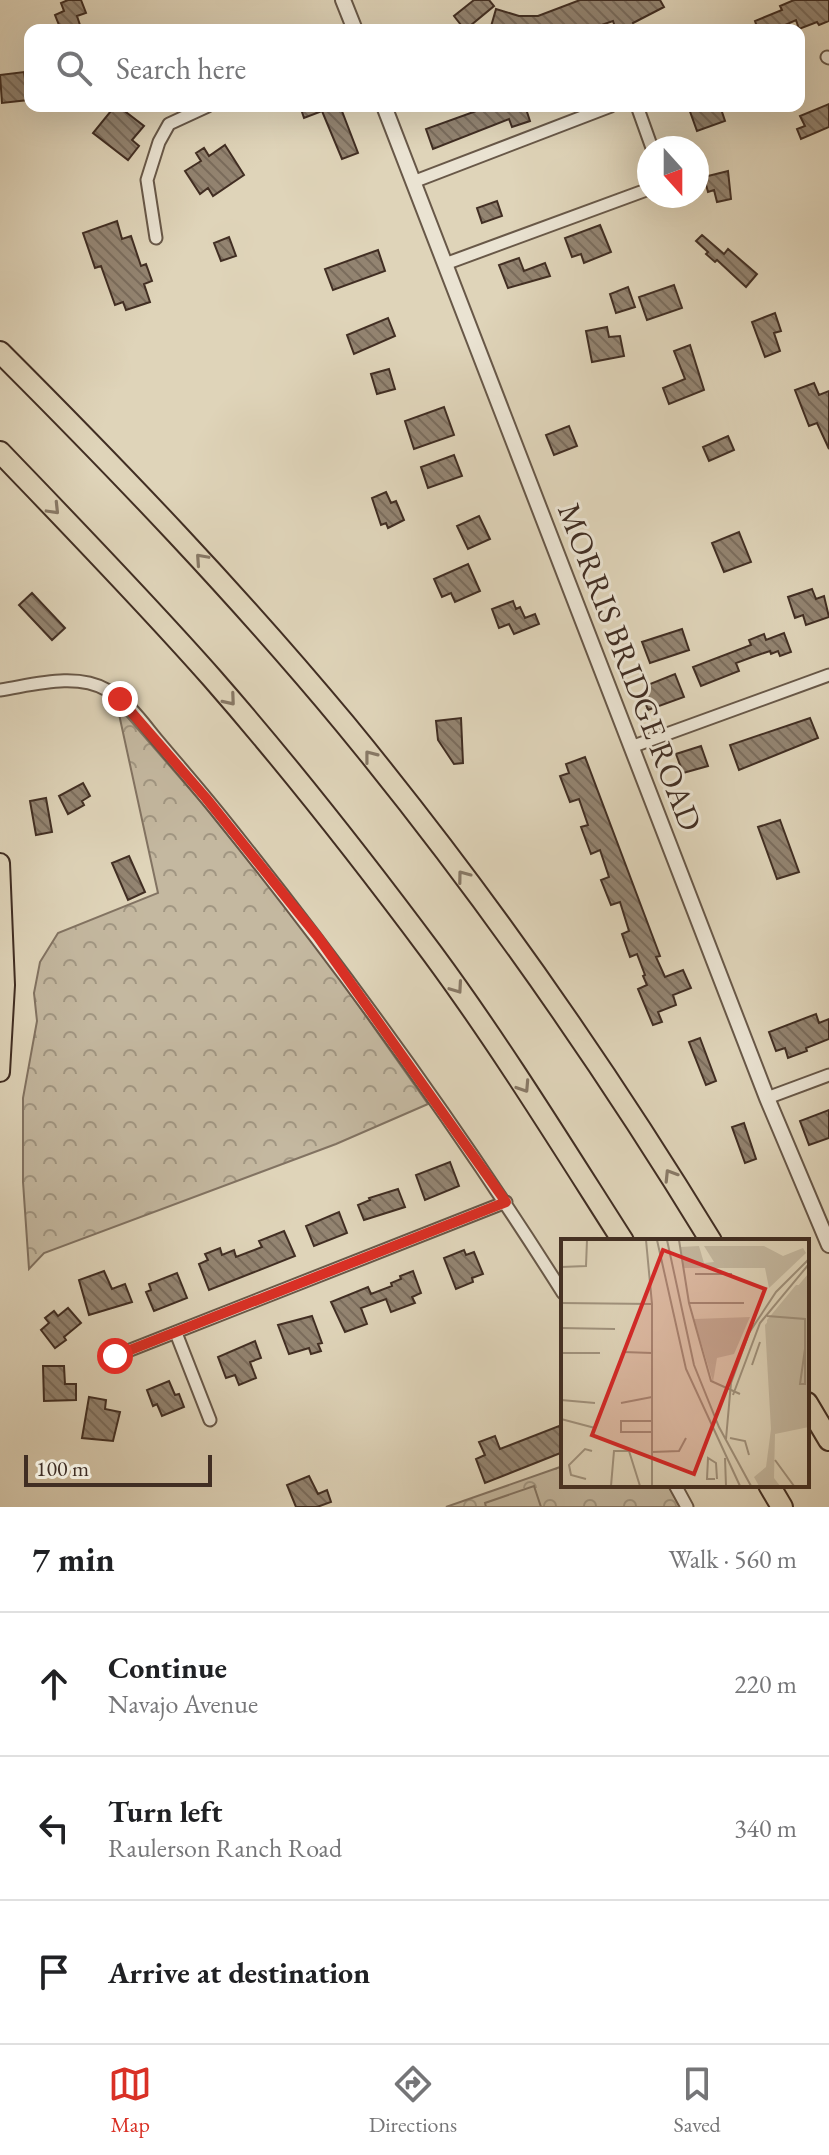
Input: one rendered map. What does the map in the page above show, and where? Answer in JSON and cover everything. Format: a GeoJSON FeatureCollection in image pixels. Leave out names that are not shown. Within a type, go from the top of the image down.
{"type":"FeatureCollection","features":[{"type":"Feature","properties":{"kind":"highway"},"geometry":{"type":"LineString","coordinates":[[0,352],[179,535],[346,725],[543,985],[634,1119],[710,1239]]}},
{"type":"Feature","properties":{"kind":"highway"},"geometry":{"type":"LineString","coordinates":[[0,452],[124,580],[213,680],[362,861],[500,1051],[622,1239]]}},
{"type":"Feature","properties":{"kind":"highway"},"geometry":{"type":"LineString","coordinates":[[809,1406],[829,1440]]}},
{"type":"Feature","properties":{"kind":"highway"},"geometry":{"type":"LineString","coordinates":[[770,1487],[782,1507]]}},
{"type":"Feature","properties":{"kind":"main road"},"geometry":{"type":"LineString","coordinates":[[0,863],[5,985],[0,1072]]}},
{"type":"Feature","properties":{"kind":"street"},"geometry":{"type":"LineString","coordinates":[[343,0],[353,24]]}},
{"type":"Feature","properties":{"kind":"street"},"geometry":{"type":"LineString","coordinates":[[156,238],[147,180],[159,142],[169,124],[195,112]]}},
{"type":"Feature","properties":{"kind":"street","name":"MORRIS BRIDGE ROAD"},"geometry":{"type":"LineString","coordinates":[[386,112],[767,1098],[829,1245]]}},
{"type":"Feature","properties":{"kind":"street"},"geometry":{"type":"LineString","coordinates":[[413,182],[595,112]]}},
{"type":"Feature","properties":{"kind":"street"},"geometry":{"type":"LineString","coordinates":[[639,112],[648,136]]}},
{"type":"Feature","properties":{"kind":"street"},"geometry":{"type":"LineString","coordinates":[[445,264],[637,193]]}},
{"type":"Feature","properties":{"kind":"street"},"geometry":{"type":"LineString","coordinates":[[631,747],[829,675]]}},
{"type":"Feature","properties":{"kind":"street"},"geometry":{"type":"LineString","coordinates":[[0,690],[69,680],[89,683],[106,689],[131,710],[318,937],[506,1202],[561,1290]]}},
{"type":"Feature","properties":{"kind":"street"},"geometry":{"type":"LineString","coordinates":[[767,1098],[829,1075]]}},
{"type":"Feature","properties":{"kind":"street"},"geometry":{"type":"LineString","coordinates":[[115,1356],[506,1202]]}},
{"type":"Feature","properties":{"kind":"street"},"geometry":{"type":"LineString","coordinates":[[176,1333],[210,1420]]}},
{"type":"Feature","properties":{"kind":"street"},"geometry":{"type":"LineString","coordinates":[[676,1487],[687,1507]]}},
{"type":"Feature","properties":{"kind":"green space"},"geometry":{"type":"Polygon","coordinates":[[[117,705],[201,802],[313,941],[428,1104],[336,1144],[44,1253],[29,1269],[23,1182],[23,1098],[37,1021],[34,993],[40,962],[58,933],[158,893],[117,705]]]}},
{"type":"Feature","properties":{"kind":"green space"},"geometry":{"type":"Polygon","coordinates":[[[561,1467],[561,1487],[669,1487],[680,1507],[446,1507],[561,1467]]]}},
{"type":"Feature","properties":{"kind":"green space"},"geometry":{"type":"Polygon","coordinates":[[[534,1486],[541,1507],[486,1507],[485,1503],[534,1486]]]}},
{"type":"Feature","properties":{"kind":"building"},"geometry":{"type":"Polygon","coordinates":[[[81,0],[86,13],[77,16],[80,24],[59,24],[55,15],[64,11],[61,3],[81,0]]]}},
{"type":"Feature","properties":{"kind":"building"},"geometry":{"type":"Polygon","coordinates":[[[474,0],[489,0],[494,6],[472,24],[460,24],[454,16],[474,0]]]}},
{"type":"Feature","properties":{"kind":"building"},"geometry":{"type":"Polygon","coordinates":[[[580,0],[660,0],[664,7],[634,24],[614,24],[613,21],[604,24],[492,24],[496,9],[519,16],[538,16],[580,0]]]}},
{"type":"Feature","properties":{"kind":"building"},"geometry":{"type":"Polygon","coordinates":[[[794,0],[829,0],[829,21],[805,27],[805,24],[797,24],[796,20],[787,24],[756,24],[755,21],[782,10],[780,6],[794,0]]]}},
{"type":"Feature","properties":{"kind":"building"},"geometry":{"type":"Polygon","coordinates":[[[24,72],[24,100],[2,103],[0,75],[24,72]]]}},
{"type":"Feature","properties":{"kind":"building"},"geometry":{"type":"Polygon","coordinates":[[[829,104],[829,127],[801,139],[797,129],[805,126],[800,116],[829,104]]]}},
{"type":"Feature","properties":{"kind":"building"},"geometry":{"type":"Polygon","coordinates":[[[110,112],[126,112],[144,126],[132,140],[139,146],[128,160],[93,133],[110,112]]]}},
{"type":"Feature","properties":{"kind":"building"},"geometry":{"type":"Polygon","coordinates":[[[302,112],[319,112],[304,118],[302,112]]]}},
{"type":"Feature","properties":{"kind":"building"},"geometry":{"type":"Polygon","coordinates":[[[322,112],[342,112],[358,153],[342,159],[322,112]]]}},
{"type":"Feature","properties":{"kind":"building"},"geometry":{"type":"Polygon","coordinates":[[[473,112],[527,112],[530,121],[512,127],[509,119],[433,149],[426,129],[473,112]]]}},
{"type":"Feature","properties":{"kind":"building"},"geometry":{"type":"Polygon","coordinates":[[[690,112],[722,112],[725,121],[697,131],[690,112]]]}},
{"type":"Feature","properties":{"kind":"building"},"geometry":{"type":"Polygon","coordinates":[[[225,145],[244,175],[213,196],[208,188],[200,194],[185,171],[201,161],[196,153],[204,148],[209,156],[225,145]]]}},
{"type":"Feature","properties":{"kind":"building"},"geometry":{"type":"Polygon","coordinates":[[[728,171],[731,199],[717,202],[714,190],[709,192],[709,176],[728,171]]]}},
{"type":"Feature","properties":{"kind":"building"},"geometry":{"type":"Polygon","coordinates":[[[497,201],[502,216],[482,223],[477,208],[497,201]]]}},
{"type":"Feature","properties":{"kind":"building"},"geometry":{"type":"Polygon","coordinates":[[[117,221],[122,239],[131,236],[141,266],[146,264],[152,281],[144,284],[150,302],[126,310],[123,302],[115,305],[101,266],[95,268],[83,233],[117,221]]]}},
{"type":"Feature","properties":{"kind":"building"},"geometry":{"type":"Polygon","coordinates":[[[600,225],[611,252],[584,263],[581,254],[572,257],[565,238],[600,225]]]}},
{"type":"Feature","properties":{"kind":"building"},"geometry":{"type":"Polygon","coordinates":[[[702,235],[724,254],[728,249],[757,274],[746,287],[706,254],[708,252],[696,241],[702,235]]]}},
{"type":"Feature","properties":{"kind":"building"},"geometry":{"type":"Polygon","coordinates":[[[229,237],[236,256],[221,261],[214,243],[229,237]]]}},
{"type":"Feature","properties":{"kind":"building"},"geometry":{"type":"Polygon","coordinates":[[[378,250],[385,271],[333,290],[325,269],[378,250]]]}},
{"type":"Feature","properties":{"kind":"building"},"geometry":{"type":"Polygon","coordinates":[[[519,258],[524,271],[545,263],[550,276],[508,288],[499,265],[519,258]]]}},
{"type":"Feature","properties":{"kind":"building"},"geometry":{"type":"Polygon","coordinates":[[[674,285],[682,308],[647,320],[639,297],[674,285]]]}},
{"type":"Feature","properties":{"kind":"building"},"geometry":{"type":"Polygon","coordinates":[[[628,287],[635,307],[616,313],[610,294],[628,287]]]}},
{"type":"Feature","properties":{"kind":"building"},"geometry":{"type":"Polygon","coordinates":[[[775,313],[781,331],[774,333],[780,351],[765,357],[752,322],[775,313]]]}},
{"type":"Feature","properties":{"kind":"building"},"geometry":{"type":"Polygon","coordinates":[[[388,318],[395,336],[354,354],[347,335],[388,318]]]}},
{"type":"Feature","properties":{"kind":"building"},"geometry":{"type":"Polygon","coordinates":[[[607,327],[609,337],[620,336],[624,356],[592,362],[586,331],[607,327]]]}},
{"type":"Feature","properties":{"kind":"building"},"geometry":{"type":"Polygon","coordinates":[[[690,345],[704,390],[669,404],[663,388],[685,379],[674,351],[690,345]]]}},
{"type":"Feature","properties":{"kind":"building"},"geometry":{"type":"Polygon","coordinates":[[[389,369],[395,389],[377,394],[371,374],[389,369]]]}},
{"type":"Feature","properties":{"kind":"building"},"geometry":{"type":"Polygon","coordinates":[[[814,383],[819,395],[829,391],[829,449],[817,423],[809,426],[795,390],[814,383]]]}},
{"type":"Feature","properties":{"kind":"building"},"geometry":{"type":"Polygon","coordinates":[[[444,407],[454,435],[414,449],[405,421],[444,407]]]}},
{"type":"Feature","properties":{"kind":"building"},"geometry":{"type":"Polygon","coordinates":[[[569,426],[577,446],[554,455],[546,435],[569,426]]]}},
{"type":"Feature","properties":{"kind":"building"},"geometry":{"type":"Polygon","coordinates":[[[728,436],[734,450],[709,461],[703,447],[728,436]]]}},
{"type":"Feature","properties":{"kind":"building"},"geometry":{"type":"Polygon","coordinates":[[[454,455],[462,476],[428,488],[421,467],[454,455]]]}},
{"type":"Feature","properties":{"kind":"building"},"geometry":{"type":"Polygon","coordinates":[[[386,492],[391,503],[396,501],[404,520],[388,528],[386,523],[381,525],[372,498],[386,492]]]}},
{"type":"Feature","properties":{"kind":"building"},"geometry":{"type":"Polygon","coordinates":[[[479,516],[490,539],[468,549],[457,526],[479,516]]]}},
{"type":"Feature","properties":{"kind":"building"},"geometry":{"type":"Polygon","coordinates":[[[739,532],[751,562],[724,572],[712,543],[739,532]]]}},
{"type":"Feature","properties":{"kind":"building"},"geometry":{"type":"Polygon","coordinates":[[[468,564],[480,591],[455,602],[451,593],[442,597],[434,579],[468,564]]]}},
{"type":"Feature","properties":{"kind":"building"},"geometry":{"type":"Polygon","coordinates":[[[812,589],[816,599],[824,596],[829,617],[806,625],[803,615],[795,618],[788,597],[812,589]]]}},
{"type":"Feature","properties":{"kind":"building"},"geometry":{"type":"Polygon","coordinates":[[[32,593],[65,628],[52,640],[19,605],[32,593]]]}},
{"type":"Feature","properties":{"kind":"building"},"geometry":{"type":"Polygon","coordinates":[[[513,601],[525,618],[535,614],[539,624],[514,634],[509,624],[499,628],[492,609],[513,601]]]}},
{"type":"Feature","properties":{"kind":"building"},"geometry":{"type":"Polygon","coordinates":[[[682,629],[689,650],[650,663],[642,642],[682,629]]]}},
{"type":"Feature","properties":{"kind":"building"},"geometry":{"type":"Polygon","coordinates":[[[784,633],[791,652],[780,656],[778,651],[771,654],[770,651],[736,663],[739,671],[701,686],[693,667],[751,645],[749,640],[764,634],[766,640],[784,633]]]}},
{"type":"Feature","properties":{"kind":"building"},"geometry":{"type":"Polygon","coordinates":[[[675,674],[684,697],[648,710],[642,694],[647,692],[645,686],[675,674]]]}},
{"type":"Feature","properties":{"kind":"building"},"geometry":{"type":"Polygon","coordinates":[[[461,718],[463,763],[454,764],[438,740],[436,721],[461,718]]]}},
{"type":"Feature","properties":{"kind":"building"},"geometry":{"type":"Polygon","coordinates":[[[810,718],[818,738],[739,770],[730,745],[810,718]]]}},
{"type":"Feature","properties":{"kind":"building"},"geometry":{"type":"Polygon","coordinates":[[[701,746],[708,766],[683,773],[676,754],[701,746]]]}},
{"type":"Feature","properties":{"kind":"building"},"geometry":{"type":"Polygon","coordinates":[[[585,757],[660,956],[656,957],[665,977],[683,970],[691,988],[673,995],[676,1005],[658,1012],[662,1022],[653,1025],[638,989],[647,985],[645,975],[637,954],[630,957],[622,934],[629,931],[620,902],[611,905],[601,880],[609,877],[600,850],[591,854],[581,827],[588,825],[579,799],[570,802],[560,776],[569,773],[566,764],[585,757]]]}},
{"type":"Feature","properties":{"kind":"building"},"geometry":{"type":"Polygon","coordinates":[[[83,783],[90,796],[82,801],[84,805],[68,814],[59,796],[83,783]]]}},
{"type":"Feature","properties":{"kind":"building"},"geometry":{"type":"Polygon","coordinates":[[[46,798],[52,832],[36,835],[30,801],[46,798]]]}},
{"type":"Feature","properties":{"kind":"building"},"geometry":{"type":"Polygon","coordinates":[[[780,820],[799,872],[777,879],[758,827],[780,820]]]}},
{"type":"Feature","properties":{"kind":"building"},"geometry":{"type":"Polygon","coordinates":[[[129,856],[145,892],[128,900],[112,863],[129,856]]]}},
{"type":"Feature","properties":{"kind":"building"},"geometry":{"type":"Polygon","coordinates":[[[816,1014],[819,1023],[829,1019],[829,1039],[788,1058],[785,1048],[776,1051],[769,1032],[816,1014]]]}},
{"type":"Feature","properties":{"kind":"building"},"geometry":{"type":"Polygon","coordinates":[[[700,1038],[716,1081],[706,1085],[689,1042],[700,1038]]]}},
{"type":"Feature","properties":{"kind":"building"},"geometry":{"type":"Polygon","coordinates":[[[829,1110],[829,1138],[809,1145],[800,1121],[829,1110]]]}},
{"type":"Feature","properties":{"kind":"building"},"geometry":{"type":"Polygon","coordinates":[[[744,1123],[756,1159],[745,1163],[732,1127],[744,1123]]]}},
{"type":"Feature","properties":{"kind":"building"},"geometry":{"type":"Polygon","coordinates":[[[450,1162],[459,1186],[425,1200],[416,1175],[450,1162]]]}},
{"type":"Feature","properties":{"kind":"building"},"geometry":{"type":"Polygon","coordinates":[[[398,1189],[405,1207],[364,1220],[358,1205],[369,1198],[398,1189]]]}},
{"type":"Feature","properties":{"kind":"building"},"geometry":{"type":"Polygon","coordinates":[[[339,1212],[347,1233],[314,1246],[306,1226],[339,1212]]]}},
{"type":"Feature","properties":{"kind":"building"},"geometry":{"type":"Polygon","coordinates":[[[284,1231],[295,1256],[209,1290],[199,1264],[208,1260],[205,1254],[220,1248],[222,1255],[234,1250],[236,1257],[262,1247],[259,1241],[284,1231]]]}},
{"type":"Feature","properties":{"kind":"building"},"geometry":{"type":"Polygon","coordinates":[[[464,1250],[466,1255],[474,1252],[483,1274],[456,1289],[444,1258],[464,1250]]]}},
{"type":"Feature","properties":{"kind":"building"},"geometry":{"type":"Polygon","coordinates":[[[104,1271],[112,1289],[125,1284],[132,1302],[89,1315],[79,1280],[104,1271]]]}},
{"type":"Feature","properties":{"kind":"building"},"geometry":{"type":"Polygon","coordinates":[[[413,1271],[421,1293],[412,1297],[415,1303],[391,1312],[386,1299],[361,1308],[367,1324],[345,1332],[331,1302],[368,1287],[371,1294],[392,1286],[391,1283],[401,1279],[400,1276],[413,1271]]]}},
{"type":"Feature","properties":{"kind":"building"},"geometry":{"type":"Polygon","coordinates":[[[177,1273],[187,1298],[154,1311],[146,1292],[151,1290],[149,1284],[177,1273]]]}},
{"type":"Feature","properties":{"kind":"building"},"geometry":{"type":"Polygon","coordinates":[[[68,1308],[81,1323],[55,1348],[41,1330],[49,1323],[45,1318],[54,1311],[58,1316],[68,1308]]]}},
{"type":"Feature","properties":{"kind":"building"},"geometry":{"type":"Polygon","coordinates":[[[312,1316],[322,1343],[318,1344],[321,1351],[311,1354],[309,1348],[289,1354],[278,1325],[312,1316]]]}},
{"type":"Feature","properties":{"kind":"building"},"geometry":{"type":"Polygon","coordinates":[[[255,1341],[261,1358],[250,1362],[256,1378],[239,1385],[235,1375],[226,1378],[218,1357],[255,1341]]]}},
{"type":"Feature","properties":{"kind":"building"},"geometry":{"type":"Polygon","coordinates":[[[43,1366],[64,1366],[65,1384],[76,1384],[76,1400],[44,1401],[43,1366]]]}},
{"type":"Feature","properties":{"kind":"building"},"geometry":{"type":"Polygon","coordinates":[[[169,1381],[184,1407],[162,1416],[157,1404],[153,1406],[147,1390],[169,1381]]]}},
{"type":"Feature","properties":{"kind":"building"},"geometry":{"type":"Polygon","coordinates":[[[89,1397],[106,1400],[105,1409],[120,1412],[113,1441],[82,1438],[89,1397]]]}},
{"type":"Feature","properties":{"kind":"building"},"geometry":{"type":"Polygon","coordinates":[[[559,1426],[561,1432],[561,1453],[485,1483],[476,1459],[485,1455],[479,1442],[495,1436],[500,1449],[559,1426]]]}},
{"type":"Feature","properties":{"kind":"building"},"geometry":{"type":"Polygon","coordinates":[[[309,1476],[318,1494],[327,1490],[331,1502],[317,1507],[296,1507],[287,1485],[309,1476]]]}},
{"type":"Feature","properties":{"kind":"route"},"geometry":{"type":"LineString","coordinates":[[115,1356],[506,1202],[318,937],[206,798],[120,699]]}}]}
